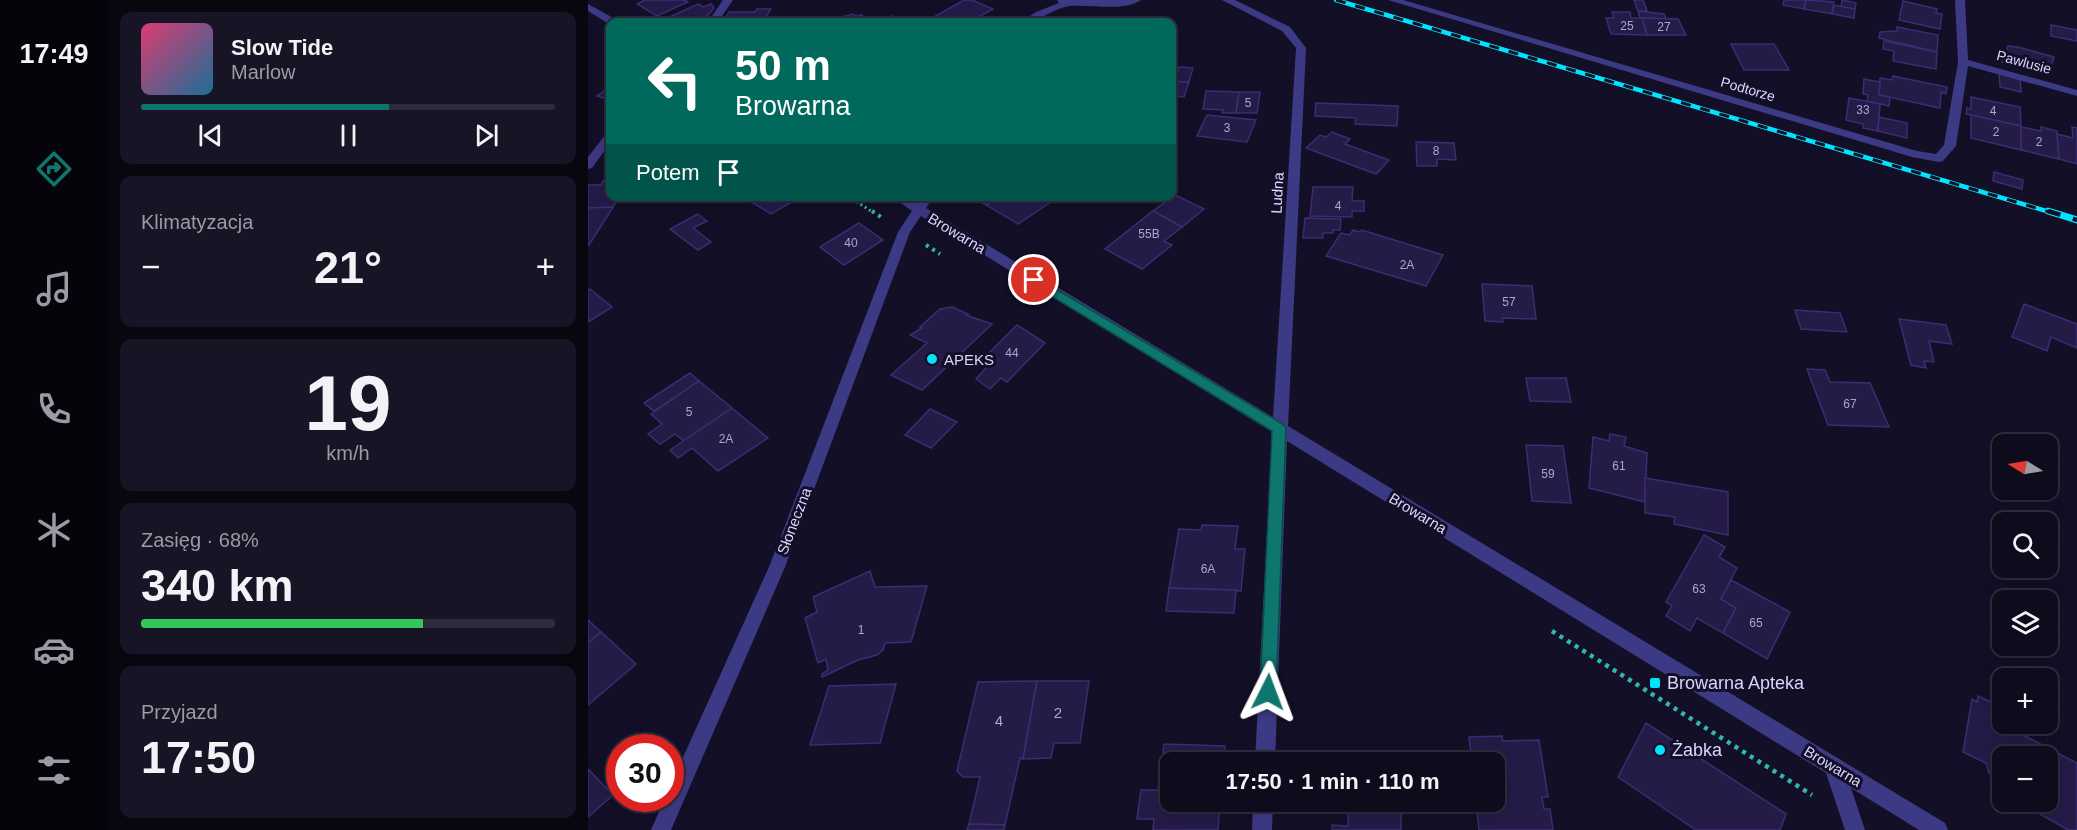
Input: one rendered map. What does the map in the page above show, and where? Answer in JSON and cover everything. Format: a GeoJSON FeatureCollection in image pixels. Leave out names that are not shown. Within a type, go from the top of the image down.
{"type":"FeatureCollection","features":[{"type":"Feature","properties":{"kind":"street"},"geometry":{"type":"LineString","coordinates":[[716,18],[728,0]]}},
{"type":"Feature","properties":{"kind":"street"},"geometry":{"type":"LineString","coordinates":[[1032,18],[1064,2],[1114,3],[1136,0]]}},
{"type":"Feature","properties":{"kind":"street","name":"Ludna"},"geometry":{"type":"LineString","coordinates":[[1227,0],[1286,29],[1301,48],[1265,752]]}},
{"type":"Feature","properties":{"kind":"street","name":"Podtorze"},"geometry":{"type":"LineString","coordinates":[[1393,0],[1906,151],[1939,158],[1950,146],[1963,62],[1960,0]]}},
{"type":"Feature","properties":{"kind":"street"},"geometry":{"type":"LineString","coordinates":[[588,7],[606,18]]}},
{"type":"Feature","properties":{"kind":"street","name":"Pawlusie"},"geometry":{"type":"LineString","coordinates":[[1963,62],[2077,93]]}},
{"type":"Feature","properties":{"kind":"street"},"geometry":{"type":"LineString","coordinates":[[588,165],[606,141]]}},
{"type":"Feature","properties":{"kind":"street","name":"Browarna"},"geometry":{"type":"LineString","coordinates":[[924,204],[1280,429],[1938,830]]}},
{"type":"Feature","properties":{"kind":"street","name":"Słoneczna"},"geometry":{"type":"LineString","coordinates":[[661,830],[777,567],[904,232],[924,204]]}},
{"type":"Feature","properties":{"kind":"street"},"geometry":{"type":"LineString","coordinates":[[1834,766],[1855,830]]}},
{"type":"Feature","properties":{"kind":"street"},"geometry":{"type":"LineString","coordinates":[[1262,830],[1263,812]]}},
{"type":"Feature","properties":{"kind":"building"},"geometry":{"type":"Polygon","coordinates":[[[645,0],[684,0],[688,2],[657,16],[637,4],[645,0]]]}},
{"type":"Feature","properties":{"kind":"building"},"geometry":{"type":"Polygon","coordinates":[[[964,0],[972,0],[993,9],[976,18],[932,18],[964,0]]]}},
{"type":"Feature","properties":{"kind":"building"},"geometry":{"type":"Polygon","coordinates":[[[1634,0],[1643,0],[1647,11],[1638,11],[1634,0]]]}},
{"type":"Feature","properties":{"kind":"building"},"geometry":{"type":"Polygon","coordinates":[[[1784,0],[1806,0],[1804,9],[1783,5],[1784,0]]]}},
{"type":"Feature","properties":{"kind":"building"},"geometry":{"type":"Polygon","coordinates":[[[1806,0],[1834,2],[1832,14],[1804,9],[1806,0]]]}},
{"type":"Feature","properties":{"kind":"building"},"geometry":{"type":"Polygon","coordinates":[[[1842,0],[1856,3],[1855,9],[1841,7],[1842,0]]]}},
{"type":"Feature","properties":{"kind":"building"},"geometry":{"type":"Polygon","coordinates":[[[1903,1],[1937,9],[1936,13],[1942,14],[1940,29],[1899,20],[1903,1]]]}},
{"type":"Feature","properties":{"kind":"building"},"geometry":{"type":"Polygon","coordinates":[[[698,4],[703,7],[711,4],[714,8],[705,18],[667,18],[698,4]]]}},
{"type":"Feature","properties":{"kind":"building"},"geometry":{"type":"Polygon","coordinates":[[[1834,5],[1855,9],[1854,18],[1832,14],[1834,5]]]}},
{"type":"Feature","properties":{"kind":"building"},"geometry":{"type":"Polygon","coordinates":[[[757,9],[771,9],[765,18],[725,18],[729,12],[755,12],[757,9]]]}},
{"type":"Feature","properties":{"kind":"building"},"geometry":{"type":"Polygon","coordinates":[[[1638,11],[1664,14],[1666,19],[1640,18],[1638,11]]]}},
{"type":"Feature","properties":{"kind":"building"},"geometry":{"type":"Polygon","coordinates":[[[1612,12],[1630,12],[1631,18],[1642,18],[1647,35],[1611,34],[1606,18],[1614,18],[1612,12]]]}},
{"type":"Feature","properties":{"kind":"building"},"geometry":{"type":"Polygon","coordinates":[[[854,14],[855,16],[862,15],[863,18],[836,18],[854,14]]]}},
{"type":"Feature","properties":{"kind":"building"},"geometry":{"type":"Polygon","coordinates":[[[1642,18],[1678,19],[1686,35],[1647,35],[1642,18]]]}},
{"type":"Feature","properties":{"kind":"building"},"geometry":{"type":"Polygon","coordinates":[[[2051,25],[2077,30],[2077,41],[2051,36],[2051,25]]]}},
{"type":"Feature","properties":{"kind":"building"},"geometry":{"type":"Polygon","coordinates":[[[1897,27],[1938,35],[1937,52],[1879,38],[1880,32],[1897,31],[1897,27]]]}},
{"type":"Feature","properties":{"kind":"building"},"geometry":{"type":"Polygon","coordinates":[[[1884,41],[1937,52],[1936,69],[1893,61],[1894,51],[1883,49],[1884,41]]]}},
{"type":"Feature","properties":{"kind":"building"},"geometry":{"type":"Polygon","coordinates":[[[1731,44],[1774,44],[1789,70],[1744,70],[1731,44]]]}},
{"type":"Feature","properties":{"kind":"building"},"geometry":{"type":"Polygon","coordinates":[[[2008,46],[2054,57],[2050,69],[2030,64],[2029,69],[2002,62],[2008,46]]]}},
{"type":"Feature","properties":{"kind":"building"},"geometry":{"type":"Polygon","coordinates":[[[1179,67],[1193,68],[1189,82],[1176,82],[1179,67]]]}},
{"type":"Feature","properties":{"kind":"building"},"geometry":{"type":"Polygon","coordinates":[[[1999,73],[2020,79],[2021,92],[2000,87],[1999,73]]]}},
{"type":"Feature","properties":{"kind":"building"},"geometry":{"type":"Polygon","coordinates":[[[1893,76],[1947,87],[1946,94],[1941,92],[1940,108],[1879,95],[1880,78],[1892,80],[1893,76]]]}},
{"type":"Feature","properties":{"kind":"building"},"geometry":{"type":"Polygon","coordinates":[[[1864,79],[1880,82],[1879,95],[1890,97],[1889,106],[1867,101],[1868,95],[1863,94],[1864,79]]]}},
{"type":"Feature","properties":{"kind":"building"},"geometry":{"type":"Polygon","coordinates":[[[1176,82],[1189,82],[1184,97],[1176,96],[1176,82]]]}},
{"type":"Feature","properties":{"kind":"building"},"geometry":{"type":"Polygon","coordinates":[[[606,90],[606,99],[597,96],[606,90]]]}},
{"type":"Feature","properties":{"kind":"building"},"geometry":{"type":"Polygon","coordinates":[[[1206,91],[1239,92],[1236,113],[1203,109],[1206,91]]]}},
{"type":"Feature","properties":{"kind":"building"},"geometry":{"type":"Polygon","coordinates":[[[1239,92],[1260,92],[1257,113],[1236,113],[1239,92]]]}},
{"type":"Feature","properties":{"kind":"building"},"geometry":{"type":"Polygon","coordinates":[[[1971,97],[2020,107],[2021,126],[1966,114],[1967,108],[1971,109],[1971,97]]]}},
{"type":"Feature","properties":{"kind":"building"},"geometry":{"type":"Polygon","coordinates":[[[1849,98],[1880,104],[1878,131],[1863,128],[1863,124],[1846,120],[1849,98]]]}},
{"type":"Feature","properties":{"kind":"building"},"geometry":{"type":"Polygon","coordinates":[[[1316,103],[1398,106],[1397,126],[1355,124],[1356,118],[1315,116],[1316,103]]]}},
{"type":"Feature","properties":{"kind":"building"},"geometry":{"type":"Polygon","coordinates":[[[1207,115],[1256,120],[1247,142],[1197,136],[1207,115]]]}},
{"type":"Feature","properties":{"kind":"building"},"geometry":{"type":"Polygon","coordinates":[[[1971,115],[2021,126],[2021,150],[1971,138],[1971,115]]]}},
{"type":"Feature","properties":{"kind":"building"},"geometry":{"type":"Polygon","coordinates":[[[1879,117],[1907,123],[1907,138],[1878,131],[1879,117]]]}},
{"type":"Feature","properties":{"kind":"building"},"geometry":{"type":"Polygon","coordinates":[[[2021,127],[2041,131],[2041,127],[2057,131],[2059,159],[2021,150],[2021,127]]]}},
{"type":"Feature","properties":{"kind":"building"},"geometry":{"type":"Polygon","coordinates":[[[2072,127],[2077,128],[2077,164],[2059,159],[2057,134],[2073,138],[2072,127]]]}},
{"type":"Feature","properties":{"kind":"building"},"geometry":{"type":"Polygon","coordinates":[[[1332,132],[1350,139],[1345,144],[1389,160],[1376,174],[1306,148],[1320,135],[1326,137],[1332,132]]]}},
{"type":"Feature","properties":{"kind":"building"},"geometry":{"type":"Polygon","coordinates":[[[1416,142],[1454,143],[1456,160],[1437,159],[1437,166],[1417,166],[1416,142]]]}},
{"type":"Feature","properties":{"kind":"building"},"geometry":{"type":"Polygon","coordinates":[[[1994,172],[2023,180],[2022,189],[1993,181],[1994,172]]]}},
{"type":"Feature","properties":{"kind":"building"},"geometry":{"type":"Polygon","coordinates":[[[606,181],[606,201],[617,201],[613,207],[588,208],[588,185],[601,185],[606,181]]]}},
{"type":"Feature","properties":{"kind":"building"},"geometry":{"type":"Polygon","coordinates":[[[1313,187],[1353,187],[1352,201],[1364,201],[1364,211],[1352,211],[1352,217],[1310,216],[1313,187]]]}},
{"type":"Feature","properties":{"kind":"building"},"geometry":{"type":"Polygon","coordinates":[[[1176,195],[1204,209],[1182,227],[1153,211],[1167,201],[1176,201],[1176,195]]]}},
{"type":"Feature","properties":{"kind":"building"},"geometry":{"type":"Polygon","coordinates":[[[750,201],[793,201],[771,214],[750,201]]]}},
{"type":"Feature","properties":{"kind":"building"},"geometry":{"type":"Polygon","coordinates":[[[979,201],[992,201],[986,205],[979,201]]]}},
{"type":"Feature","properties":{"kind":"building"},"geometry":{"type":"Polygon","coordinates":[[[992,201],[1052,201],[1018,224],[986,205],[992,201]]]}},
{"type":"Feature","properties":{"kind":"building"},"geometry":{"type":"Polygon","coordinates":[[[613,207],[589,245],[588,245],[588,208],[613,207]]]}},
{"type":"Feature","properties":{"kind":"building"},"geometry":{"type":"Polygon","coordinates":[[[1153,211],[1182,227],[1164,241],[1172,245],[1142,269],[1105,249],[1153,211]]]}},
{"type":"Feature","properties":{"kind":"building"},"geometry":{"type":"Polygon","coordinates":[[[698,214],[707,221],[693,228],[711,242],[698,250],[670,229],[698,214]]]}},
{"type":"Feature","properties":{"kind":"building"},"geometry":{"type":"Polygon","coordinates":[[[1305,218],[1341,219],[1340,230],[1323,233],[1323,238],[1303,238],[1305,218]]]}},
{"type":"Feature","properties":{"kind":"building"},"geometry":{"type":"Polygon","coordinates":[[[859,223],[883,240],[844,265],[820,247],[859,223]]]}},
{"type":"Feature","properties":{"kind":"building"},"geometry":{"type":"Polygon","coordinates":[[[1353,230],[1360,232],[1362,230],[1443,255],[1426,286],[1326,256],[1341,233],[1350,235],[1353,230]]]}},
{"type":"Feature","properties":{"kind":"building"},"geometry":{"type":"Polygon","coordinates":[[[1482,284],[1532,286],[1536,319],[1502,318],[1503,322],[1485,321],[1482,284]]]}},
{"type":"Feature","properties":{"kind":"building"},"geometry":{"type":"Polygon","coordinates":[[[590,289],[612,307],[588,322],[588,290],[590,289]]]}},
{"type":"Feature","properties":{"kind":"building"},"geometry":{"type":"Polygon","coordinates":[[[2024,304],[2077,324],[2077,348],[2051,337],[2047,351],[2012,337],[2024,304]]]}},
{"type":"Feature","properties":{"kind":"building","name":"APEKS"},"geometry":{"type":"Polygon","coordinates":[[[952,307],[968,314],[966,315],[992,324],[922,390],[891,375],[927,343],[910,335],[922,328],[920,327],[940,309],[952,307]]]}},
{"type":"Feature","properties":{"kind":"building"},"geometry":{"type":"Polygon","coordinates":[[[1795,310],[1840,313],[1847,332],[1801,329],[1795,310]]]}},
{"type":"Feature","properties":{"kind":"building"},"geometry":{"type":"Polygon","coordinates":[[[1899,319],[1946,325],[1952,344],[1929,341],[1934,362],[1924,361],[1926,368],[1911,365],[1899,319]]]}},
{"type":"Feature","properties":{"kind":"building"},"geometry":{"type":"Polygon","coordinates":[[[1017,325],[1045,343],[1007,382],[1001,378],[990,389],[976,379],[986,368],[979,363],[1017,325]]]}},
{"type":"Feature","properties":{"kind":"building"},"geometry":{"type":"Polygon","coordinates":[[[1807,369],[1825,370],[1830,382],[1870,383],[1889,427],[1828,425],[1807,369]]]}},
{"type":"Feature","properties":{"kind":"building"},"geometry":{"type":"Polygon","coordinates":[[[690,373],[699,381],[654,411],[644,403],[690,373]]]}},
{"type":"Feature","properties":{"kind":"building"},"geometry":{"type":"Polygon","coordinates":[[[1526,378],[1566,378],[1571,402],[1530,401],[1526,378]]]}},
{"type":"Feature","properties":{"kind":"building"},"geometry":{"type":"Polygon","coordinates":[[[699,381],[732,408],[684,441],[675,434],[660,444],[648,434],[662,424],[651,414],[699,381]]]}},
{"type":"Feature","properties":{"kind":"building"},"geometry":{"type":"Polygon","coordinates":[[[732,408],[768,438],[718,471],[692,448],[678,458],[670,450],[732,408]]]}},
{"type":"Feature","properties":{"kind":"building"},"geometry":{"type":"Polygon","coordinates":[[[930,409],[957,422],[931,448],[905,435],[930,409]]]}},
{"type":"Feature","properties":{"kind":"building"},"geometry":{"type":"Polygon","coordinates":[[[1610,434],[1626,437],[1624,446],[1647,453],[1645,502],[1589,488],[1593,437],[1609,441],[1610,434]]]}},
{"type":"Feature","properties":{"kind":"building"},"geometry":{"type":"Polygon","coordinates":[[[1526,445],[1563,446],[1571,503],[1532,501],[1526,445]]]}},
{"type":"Feature","properties":{"kind":"building"},"geometry":{"type":"Polygon","coordinates":[[[1645,478],[1728,492],[1728,535],[1674,524],[1675,517],[1645,513],[1645,478]]]}},
{"type":"Feature","properties":{"kind":"building"},"geometry":{"type":"Polygon","coordinates":[[[1202,525],[1238,526],[1235,549],[1245,549],[1241,591],[1169,588],[1179,529],[1201,530],[1202,525]]]}},
{"type":"Feature","properties":{"kind":"building"},"geometry":{"type":"Polygon","coordinates":[[[1704,535],[1725,547],[1719,557],[1737,568],[1721,599],[1736,608],[1723,633],[1697,618],[1690,631],[1666,616],[1672,606],[1666,602],[1704,535]]]}},
{"type":"Feature","properties":{"kind":"building"},"geometry":{"type":"Polygon","coordinates":[[[870,571],[875,587],[927,586],[911,642],[885,643],[883,650],[877,655],[858,660],[822,677],[822,674],[828,670],[826,659],[818,663],[805,618],[817,612],[813,597],[870,571]]]}},
{"type":"Feature","properties":{"kind":"building"},"geometry":{"type":"Polygon","coordinates":[[[1731,580],[1790,612],[1767,659],[1723,633],[1736,608],[1721,599],[1731,580]]]}},
{"type":"Feature","properties":{"kind":"building"},"geometry":{"type":"Polygon","coordinates":[[[1169,588],[1236,590],[1234,613],[1166,611],[1169,588]]]}},
{"type":"Feature","properties":{"kind":"building"},"geometry":{"type":"Polygon","coordinates":[[[588,620],[601,632],[588,643],[588,620]]]}},
{"type":"Feature","properties":{"kind":"building"},"geometry":{"type":"Polygon","coordinates":[[[601,632],[636,664],[588,705],[588,643],[601,632]]]}},
{"type":"Feature","properties":{"kind":"building"},"geometry":{"type":"Polygon","coordinates":[[[1037,681],[1023,759],[1020,758],[1005,825],[969,824],[980,777],[963,777],[957,771],[978,682],[1037,681]]]}},
{"type":"Feature","properties":{"kind":"building"},"geometry":{"type":"Polygon","coordinates":[[[1037,681],[1089,681],[1080,743],[1054,743],[1051,758],[1023,759],[1037,681]]]}},
{"type":"Feature","properties":{"kind":"building"},"geometry":{"type":"Polygon","coordinates":[[[896,684],[880,743],[810,745],[829,686],[896,684]]]}},
{"type":"Feature","properties":{"kind":"building"},"geometry":{"type":"Polygon","coordinates":[[[1978,696],[1992,702],[1992,734],[2025,734],[2025,736],[2044,746],[1992,746],[1992,775],[1989,773],[1986,763],[1963,752],[1972,699],[1977,702],[1978,696]]]}},
{"type":"Feature","properties":{"kind":"building","name":"Żabka"},"geometry":{"type":"Polygon","coordinates":[[[1646,723],[1786,814],[1780,830],[1696,830],[1618,777],[1646,723]]]}},
{"type":"Feature","properties":{"kind":"building"},"geometry":{"type":"Polygon","coordinates":[[[1502,736],[1503,741],[1539,740],[1548,797],[1542,797],[1544,809],[1550,809],[1553,830],[1479,830],[1477,812],[1505,812],[1505,752],[1471,752],[1469,737],[1502,736]]]}},
{"type":"Feature","properties":{"kind":"building"},"geometry":{"type":"Polygon","coordinates":[[[1164,744],[1225,746],[1225,752],[1163,752],[1164,744]]]}},
{"type":"Feature","properties":{"kind":"building"},"geometry":{"type":"Polygon","coordinates":[[[2058,753],[2077,763],[2077,830],[2068,830],[2037,812],[2058,812],[2058,753]]]}},
{"type":"Feature","properties":{"kind":"building"},"geometry":{"type":"Polygon","coordinates":[[[588,769],[606,788],[606,801],[588,817],[588,769]]]}},
{"type":"Feature","properties":{"kind":"building"},"geometry":{"type":"Polygon","coordinates":[[[1160,775],[1160,812],[1219,812],[1218,830],[1153,830],[1154,819],[1137,819],[1141,790],[1158,790],[1160,775]]]}},
{"type":"Feature","properties":{"kind":"building"},"geometry":{"type":"Polygon","coordinates":[[[1348,812],[1401,812],[1401,830],[1332,830],[1332,825],[1348,826],[1348,812]]]}},
{"type":"Feature","properties":{"kind":"building"},"geometry":{"type":"Polygon","coordinates":[[[969,824],[1005,825],[1004,830],[967,830],[969,824]]]}},
{"type":"Feature","properties":{"kind":"railway"},"geometry":{"type":"LineString","coordinates":[[1336,0],[2053,213]]}},
{"type":"Feature","properties":{"kind":"railway"},"geometry":{"type":"LineString","coordinates":[[2048,211],[2077,220]]}},
{"type":"Feature","properties":{"kind":"place","name":"APEKS"},"geometry":{"type":"Point","coordinates":[932,359]}},
{"type":"Feature","properties":{"kind":"place","name":"Browarna Apteka"},"geometry":{"type":"Point","coordinates":[1655,683]}},
{"type":"Feature","properties":{"kind":"place","name":"Żabka"},"geometry":{"type":"Point","coordinates":[1660,750]}},
{"type":"Feature","properties":{"kind":"route"},"geometry":{"type":"LineString","coordinates":[[1034,280],[1280,429],[1268,692]]}}]}
